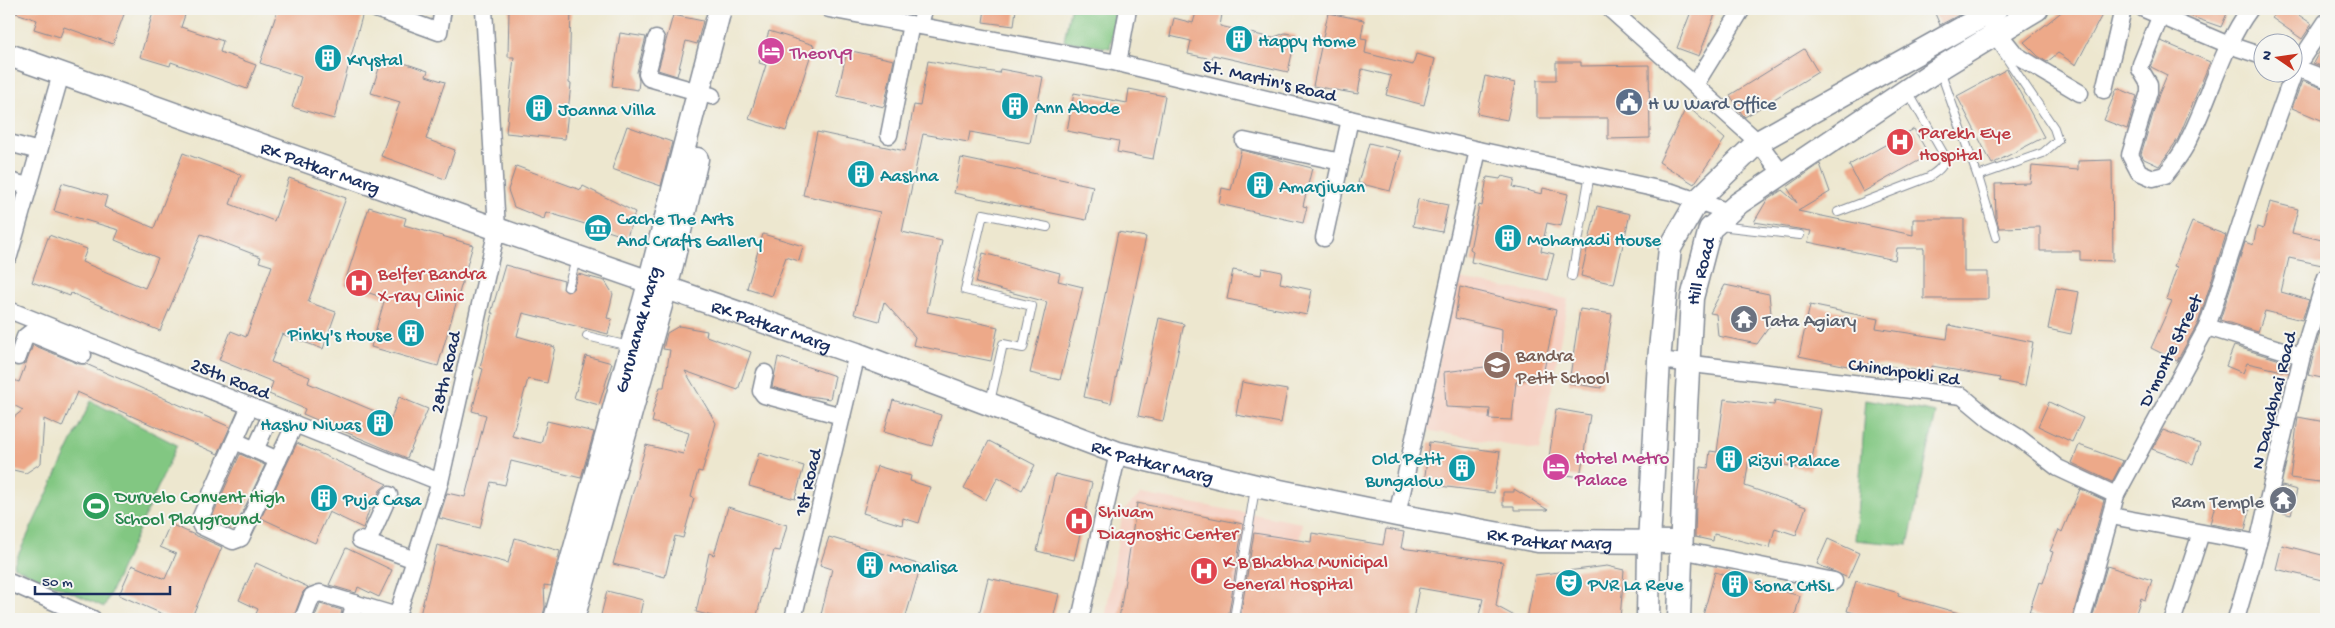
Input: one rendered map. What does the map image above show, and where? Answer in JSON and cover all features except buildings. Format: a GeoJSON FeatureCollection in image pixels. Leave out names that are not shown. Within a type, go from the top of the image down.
{"type":"FeatureCollection","features":[{"type":"Feature","properties":{"kind":"main road","name":"Gurunanak Marg"},"geometry":{"type":"LineString","coordinates":[[573,619],[705,94],[720,9]]}},
{"type":"Feature","properties":{"kind":"main road","name":"Gurunanak Marg"},"geometry":{"type":"LineString","coordinates":[[705,94],[734,9]]}},
{"type":"Feature","properties":{"kind":"main road","name":"Hill Road"},"geometry":{"type":"LineString","coordinates":[[1648,619],[1649,543],[1659,360],[1670,248],[1698,200],[1758,142],[1992,23],[2038,9]]}},
{"type":"Feature","properties":{"kind":"main road","name":"Hill Road"},"geometry":{"type":"LineString","coordinates":[[1679,619],[1687,364],[1692,298],[1710,229],[1739,202],[1940,68],[1992,23]]}},
{"type":"Feature","properties":{"kind":"main road","name":"RK Patkar Marg"},"geometry":{"type":"LineString","coordinates":[[9,55],[576,257],[857,354],[1118,453],[1256,486],[1538,541],[1649,543],[1681,546]]}},
{"type":"Feature","properties":{"kind":"main road","name":"Gurunanak Marg"},"geometry":{"type":"LineString","coordinates":[[555,619],[640,349]]}},
{"type":"Feature","properties":{"kind":"street"},"geometry":{"type":"LineString","coordinates":[[376,9],[439,32],[443,9]]}},
{"type":"Feature","properties":{"kind":"street","name":"28th Road"},"geometry":{"type":"LineString","coordinates":[[397,617],[440,482],[497,229],[484,9]]}},
{"type":"Feature","properties":{"kind":"street","name":"St. Martin's Road"},"geometry":{"type":"LineString","coordinates":[[830,9],[878,13],[915,25],[1118,64],[1478,150],[1590,174],[1698,200],[1722,219]]}},
{"type":"Feature","properties":{"kind":"street"},"geometry":{"type":"LineString","coordinates":[[889,135],[915,25],[922,9]]}},
{"type":"Feature","properties":{"kind":"street"},"geometry":{"type":"LineString","coordinates":[[1118,64],[1128,9]]}},
{"type":"Feature","properties":{"kind":"street"},"geometry":{"type":"LineString","coordinates":[[1610,9],[1758,142],[1782,174]]}},
{"type":"Feature","properties":{"kind":"street"},"geometry":{"type":"LineString","coordinates":[[1695,85],[1742,9]]}},
{"type":"Feature","properties":{"kind":"street"},"geometry":{"type":"LineString","coordinates":[[2104,90],[2123,9]]}},
{"type":"Feature","properties":{"kind":"street"},"geometry":{"type":"LineString","coordinates":[[2144,9],[2252,53]]}},
{"type":"Feature","properties":{"kind":"street"},"geometry":{"type":"LineString","coordinates":[[2161,15],[2141,64],[2140,69],[2149,84],[2150,92],[2130,155],[2139,172],[2146,177],[2160,178],[2165,175],[2187,144],[2241,21],[2250,9]]}},
{"type":"Feature","properties":{"kind":"street","name":"D'monte Street"},"geometry":{"type":"LineString","coordinates":[[2302,55],[2326,22]]}},
{"type":"Feature","properties":{"kind":"street"},"geometry":{"type":"LineString","coordinates":[[1992,23],[2016,55],[2080,93]]}},
{"type":"Feature","properties":{"kind":"street"},"geometry":{"type":"LineString","coordinates":[[656,39],[647,74],[649,78],[705,94]]}},
{"type":"Feature","properties":{"kind":"street"},"geometry":{"type":"LineString","coordinates":[[2302,69],[2326,79]]}},
{"type":"Feature","properties":{"kind":"street"},"geometry":{"type":"LineString","coordinates":[[9,255],[61,74]]}},
{"type":"Feature","properties":{"kind":"street","name":"D'monte Street"},"geometry":{"type":"LineString","coordinates":[[2082,619],[2116,495],[2207,327],[2289,82]]}},
{"type":"Feature","properties":{"kind":"street"},"geometry":{"type":"LineString","coordinates":[[1324,238],[1350,119]]}},
{"type":"Feature","properties":{"kind":"street"},"geometry":{"type":"LineString","coordinates":[[1244,141],[1341,162]]}},
{"type":"Feature","properties":{"kind":"street"},"geometry":{"type":"LineString","coordinates":[[9,143],[39,151]]}},
{"type":"Feature","properties":{"kind":"street"},"geometry":{"type":"LineString","coordinates":[[1397,515],[1478,150]]}},
{"type":"Feature","properties":{"kind":"street"},"geometry":{"type":"LineString","coordinates":[[9,181],[27,192]]}},
{"type":"Feature","properties":{"kind":"street"},"geometry":{"type":"LineString","coordinates":[[9,193],[27,192]]}},
{"type":"Feature","properties":{"kind":"street","name":"N Dayabhai Road"},"geometry":{"type":"LineString","coordinates":[[2236,619],[2258,543],[2302,356],[2323,298],[2326,277]]}},
{"type":"Feature","properties":{"kind":"street","name":"25th Road"},"geometry":{"type":"LineString","coordinates":[[9,310],[77,347],[250,406],[295,424],[310,439],[440,482]]}},
{"type":"Feature","properties":{"kind":"street"},"geometry":{"type":"LineString","coordinates":[[2207,327],[2302,356]]}},
{"type":"Feature","properties":{"kind":"street"},"geometry":{"type":"LineString","coordinates":[[15,353],[25,337],[30,333],[77,347]]}},
{"type":"Feature","properties":{"kind":"street","name":"1st Road"},"geometry":{"type":"LineString","coordinates":[[794,619],[857,354]]}},
{"type":"Feature","properties":{"kind":"street","name":"Chinchpokli Rd"},"geometry":{"type":"LineString","coordinates":[[1659,360],[1962,396],[1992,421],[2018,437],[2058,468],[2116,495]]}},
{"type":"Feature","properties":{"kind":"street"},"geometry":{"type":"LineString","coordinates":[[765,373],[761,391],[764,395],[842,416]]}},
{"type":"Feature","properties":{"kind":"street"},"geometry":{"type":"LineString","coordinates":[[250,406],[199,521],[201,526],[233,541],[241,538],[295,424]]}},
{"type":"Feature","properties":{"kind":"street"},"geometry":{"type":"LineString","coordinates":[[255,450],[272,415]]}},
{"type":"Feature","properties":{"kind":"street"},"geometry":{"type":"LineString","coordinates":[[234,441],[278,460]]}},
{"type":"Feature","properties":{"kind":"street"},"geometry":{"type":"LineString","coordinates":[[1080,619],[1118,453]]}},
{"type":"Feature","properties":{"kind":"street"},"geometry":{"type":"LineString","coordinates":[[389,495],[364,541],[415,560]]}},
{"type":"Feature","properties":{"kind":"street"},"geometry":{"type":"LineString","coordinates":[[2111,516],[2258,543]]}},
{"type":"Feature","properties":{"kind":"street"},"geometry":{"type":"LineString","coordinates":[[2173,619],[2201,533]]}},
{"type":"Feature","properties":{"kind":"street"},"geometry":{"type":"LineString","coordinates":[[1681,546],[1834,581]]}},
{"type":"Feature","properties":{"kind":"street"},"geometry":{"type":"LineString","coordinates":[[9,582],[93,619]]}},
{"type":"Feature","properties":{"kind":"street"},"geometry":{"type":"LineString","coordinates":[[303,619],[310,599],[317,594],[352,611],[380,619]]}},
{"type":"Feature","properties":{"kind":"street"},"geometry":{"type":"LineString","coordinates":[[352,611],[397,617]]}},
{"type":"Feature","properties":{"kind":"lane"},"geometry":{"type":"LineString","coordinates":[[1978,176],[2043,153],[2058,140],[2054,128],[1992,23]]}},
{"type":"Feature","properties":{"kind":"lane"},"geometry":{"type":"LineString","coordinates":[[1940,68],[1978,176],[1996,236]]}},
{"type":"Feature","properties":{"kind":"lane"},"geometry":{"type":"LineString","coordinates":[[1838,212],[1929,177],[1941,169],[1944,160],[1943,153],[1907,90]]}},
{"type":"Feature","properties":{"kind":"lane"},"geometry":{"type":"LineString","coordinates":[[1572,276],[1590,174]]}},
{"type":"Feature","properties":{"kind":"lane"},"geometry":{"type":"LineString","coordinates":[[989,404],[1004,344],[1024,348],[1032,306],[965,290],[983,214],[1047,226]]}},
{"type":"Feature","properties":{"kind":"lane"},"geometry":{"type":"LineString","coordinates":[[1722,219],[1800,235]]}},
{"type":"Feature","properties":{"kind":"lane"},"geometry":{"type":"LineString","coordinates":[[568,286],[576,257]]}},
{"type":"Feature","properties":{"kind":"lane"},"geometry":{"type":"LineString","coordinates":[[587,336],[640,349]]}},
{"type":"Feature","properties":{"kind":"lane"},"geometry":{"type":"LineString","coordinates":[[1234,619],[1256,486]]}},
{"type":"Feature","properties":{"kind":"shaded area","name":"Bandra Petit School"},"geometry":{"type":"Polygon","coordinates":[[[1454,278],[1568,299],[1540,451],[1426,430],[1454,278]]]}},
{"type":"Feature","properties":{"kind":"shaded area","name":"K B Bhabha Municipal General Hospital"},"geometry":{"type":"Polygon","coordinates":[[[1141,494],[1302,523],[1288,619],[1105,619],[1123,511],[1141,494]]]}},
{"type":"Feature","properties":{"kind":"green space"},"geometry":{"type":"Polygon","coordinates":[[[1070,9],[1116,9],[1110,48],[1064,41],[1070,9]]]}},
{"type":"Feature","properties":{"kind":"green space"},"geometry":{"type":"Polygon","coordinates":[[[1866,399],[1936,413],[1908,545],[1855,540],[1866,399]]]}},
{"type":"Feature","properties":{"kind":"green space","name":"Duruelo Convent High School Playground"},"geometry":{"type":"Polygon","coordinates":[[[91,401],[177,445],[104,607],[13,566],[91,401]]]}},
{"type":"Feature","properties":{"kind":"place","name":"Happy Home"},"geometry":{"type":"Point","coordinates":[1239,39]}},
{"type":"Feature","properties":{"kind":"place","name":"Theory9"},"geometry":{"type":"Point","coordinates":[771,51]}},
{"type":"Feature","properties":{"kind":"place","name":"Krystal"},"geometry":{"type":"Point","coordinates":[328,58]}},
{"type":"Feature","properties":{"kind":"place","name":"H W Ward Office"},"geometry":{"type":"Point","coordinates":[1629,102]}},
{"type":"Feature","properties":{"kind":"place","name":"Ann Abode"},"geometry":{"type":"Point","coordinates":[1015,106]}},
{"type":"Feature","properties":{"kind":"place","name":"Joanna Villa"},"geometry":{"type":"Point","coordinates":[539,108]}},
{"type":"Feature","properties":{"kind":"place","name":"Parekh Eye Hospital"},"geometry":{"type":"Point","coordinates":[1900,142]}},
{"type":"Feature","properties":{"kind":"place","name":"Aashna"},"geometry":{"type":"Point","coordinates":[861,174]}},
{"type":"Feature","properties":{"kind":"place","name":"Amarjiwan"},"geometry":{"type":"Point","coordinates":[1260,185]}},
{"type":"Feature","properties":{"kind":"place","name":"Cache The Arts And Crafts Gallery"},"geometry":{"type":"Point","coordinates":[598,228]}},
{"type":"Feature","properties":{"kind":"place","name":"Mohamadi House"},"geometry":{"type":"Point","coordinates":[1508,238]}},
{"type":"Feature","properties":{"kind":"place","name":"Belfer Bandra X-ray Clinic"},"geometry":{"type":"Point","coordinates":[359,283]}},
{"type":"Feature","properties":{"kind":"place","name":"Tata Agiary"},"geometry":{"type":"Point","coordinates":[1744,319]}},
{"type":"Feature","properties":{"kind":"place","name":"Pinky's House"},"geometry":{"type":"Point","coordinates":[411,333]}},
{"type":"Feature","properties":{"kind":"place","name":"Bandra Petit School"},"geometry":{"type":"Point","coordinates":[1497,365]}},
{"type":"Feature","properties":{"kind":"place","name":"Hashu Niwas"},"geometry":{"type":"Point","coordinates":[380,423]}},
{"type":"Feature","properties":{"kind":"place","name":"Rizvi Palace"},"geometry":{"type":"Point","coordinates":[1729,459]}},
{"type":"Feature","properties":{"kind":"place","name":"Hotel Metro Palace"},"geometry":{"type":"Point","coordinates":[1556,467]}},
{"type":"Feature","properties":{"kind":"place","name":"Old Petit Bungalow"},"geometry":{"type":"Point","coordinates":[1462,468]}},
{"type":"Feature","properties":{"kind":"place","name":"Puja Casa"},"geometry":{"type":"Point","coordinates":[324,498]}},
{"type":"Feature","properties":{"kind":"place","name":"Ram Temple"},"geometry":{"type":"Point","coordinates":[2283,500]}},
{"type":"Feature","properties":{"kind":"place","name":"Duruelo Convent High School Playground"},"geometry":{"type":"Point","coordinates":[96,506]}},
{"type":"Feature","properties":{"kind":"place","name":"Shivam Diagnostic Center"},"geometry":{"type":"Point","coordinates":[1079,521]}},
{"type":"Feature","properties":{"kind":"place","name":"Monalisa"},"geometry":{"type":"Point","coordinates":[870,565]}},
{"type":"Feature","properties":{"kind":"place","name":"K B Bhabha Municipal General Hospital"},"geometry":{"type":"Point","coordinates":[1204,571]}},
{"type":"Feature","properties":{"kind":"place","name":"PVR La Reve"},"geometry":{"type":"Point","coordinates":[1569,583]}},
{"type":"Feature","properties":{"kind":"place","name":"Sona CHSL"},"geometry":{"type":"Point","coordinates":[1735,584]}}]}
